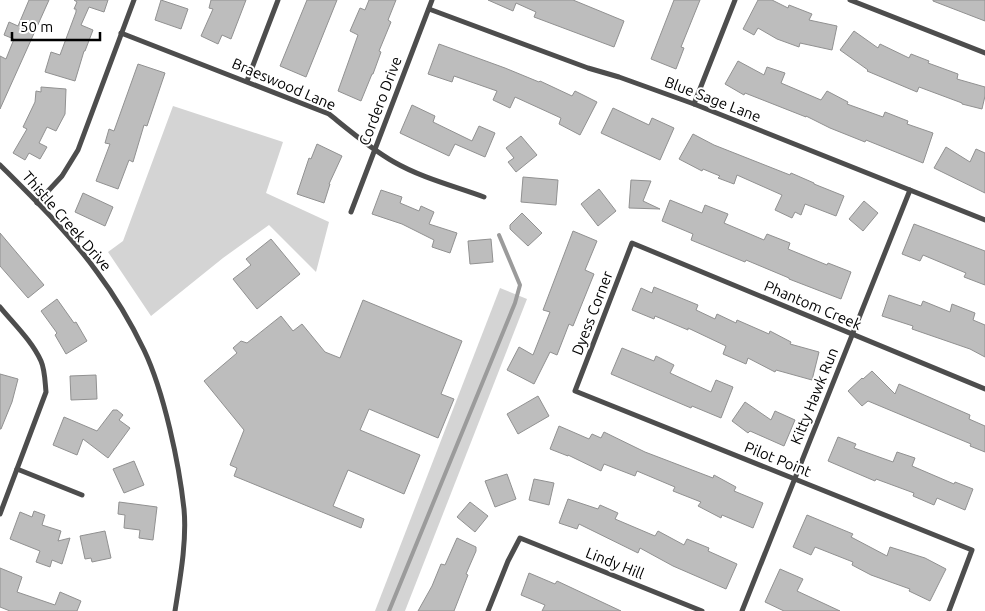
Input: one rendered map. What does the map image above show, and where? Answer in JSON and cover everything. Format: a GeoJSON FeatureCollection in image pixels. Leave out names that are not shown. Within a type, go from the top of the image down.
{"type":"FeatureCollection","features":[{"type":"Feature","properties":{"kind":"street"},"geometry":{"type":"LineString","coordinates":[[37,203],[62,176],[78,150],[134,0]]}},
{"type":"Feature","properties":{"kind":"street"},"geometry":{"type":"LineString","coordinates":[[247,81],[278,0]]}},
{"type":"Feature","properties":{"kind":"street","name":"Cordero Drive"},"geometry":{"type":"LineString","coordinates":[[351,212],[432,0]]}},
{"type":"Feature","properties":{"kind":"street"},"geometry":{"type":"LineString","coordinates":[[694,104],[735,0]]}},
{"type":"Feature","properties":{"kind":"street"},"geometry":{"type":"LineString","coordinates":[[850,0],[985,53]]}},
{"type":"Feature","properties":{"kind":"street","name":"Blue Sage Lane"},"geometry":{"type":"LineString","coordinates":[[429,9],[588,68],[694,104],[985,220]]}},
{"type":"Feature","properties":{"kind":"street","name":"Braeswood Lane"},"geometry":{"type":"LineString","coordinates":[[121,33],[329,114],[393,162],[484,197]]}},
{"type":"Feature","properties":{"kind":"street","name":"Thistle Creek Drive"},"geometry":{"type":"LineString","coordinates":[[0,165],[77,247],[102,279],[144,351],[156,383],[174,451],[184,509],[181,561],[175,611]]}},
{"type":"Feature","properties":{"kind":"street","name":"Kitty Hawk Run"},"geometry":{"type":"LineString","coordinates":[[742,611],[793,479],[910,190]]}},
{"type":"Feature","properties":{"kind":"street","name":"Phantom Creek"},"geometry":{"type":"LineString","coordinates":[[632,243],[985,389]]}},
{"type":"Feature","properties":{"kind":"street","name":"Dyess Corner"},"geometry":{"type":"LineString","coordinates":[[575,391],[632,243]]}},
{"type":"Feature","properties":{"kind":"street"},"geometry":{"type":"LineString","coordinates":[[0,307],[41,360],[46,392],[0,514]]}},
{"type":"Feature","properties":{"kind":"street","name":"Pilot Point"},"geometry":{"type":"LineString","coordinates":[[575,391],[972,550],[948,611]]}},
{"type":"Feature","properties":{"kind":"street"},"geometry":{"type":"LineString","coordinates":[[17,469],[82,496]]}},
{"type":"Feature","properties":{"kind":"street","name":"Lindy Hill"},"geometry":{"type":"LineString","coordinates":[[488,611],[508,560],[520,538],[702,611]]}},
{"type":"Feature","properties":{"kind":"shaded area"},"geometry":{"type":"Polygon","coordinates":[[[173,106],[283,142],[266,193],[329,222],[316,272],[269,225],[223,258],[151,316],[108,252],[123,241],[173,106]]]}},
{"type":"Feature","properties":{"kind":"shaded area"},"geometry":{"type":"Polygon","coordinates":[[[500,288],[527,299],[405,611],[375,611],[500,288]]]}},
{"type":"Feature","properties":{"kind":"building"},"geometry":{"type":"Polygon","coordinates":[[[29,0],[49,0],[0,109],[0,56],[6,59],[14,39],[4,35],[9,22],[18,26],[29,0]]]}},
{"type":"Feature","properties":{"kind":"building"},"geometry":{"type":"Polygon","coordinates":[[[74,0],[108,0],[104,12],[89,7],[81,25],[93,30],[75,81],[45,72],[51,52],[60,55],[76,12],[76,9],[74,9],[77,2],[74,0]]]}},
{"type":"Feature","properties":{"kind":"building"},"geometry":{"type":"Polygon","coordinates":[[[161,0],[188,9],[181,29],[155,20],[161,0]]]}},
{"type":"Feature","properties":{"kind":"building"},"geometry":{"type":"Polygon","coordinates":[[[211,0],[246,0],[231,39],[222,35],[218,44],[201,36],[213,9],[209,8],[211,0]]]}},
{"type":"Feature","properties":{"kind":"building"},"geometry":{"type":"Polygon","coordinates":[[[307,0],[337,0],[306,77],[280,66],[307,0]]]}},
{"type":"Feature","properties":{"kind":"building"},"geometry":{"type":"Polygon","coordinates":[[[369,0],[396,0],[388,20],[391,22],[379,51],[381,52],[361,101],[338,91],[358,35],[350,31],[360,8],[365,10],[369,0]]]}},
{"type":"Feature","properties":{"kind":"building"},"geometry":{"type":"Polygon","coordinates":[[[488,0],[573,0],[624,21],[614,47],[534,17],[536,12],[516,3],[513,11],[488,0]]]}},
{"type":"Feature","properties":{"kind":"building"},"geometry":{"type":"Polygon","coordinates":[[[674,0],[700,0],[681,47],[684,48],[676,69],[651,59],[674,0]]]}},
{"type":"Feature","properties":{"kind":"building"},"geometry":{"type":"Polygon","coordinates":[[[758,0],[772,0],[788,8],[789,5],[812,14],[809,20],[837,26],[832,50],[800,43],[799,47],[777,39],[758,28],[754,35],[743,29],[758,0]]]}},
{"type":"Feature","properties":{"kind":"building"},"geometry":{"type":"Polygon","coordinates":[[[985,0],[985,21],[933,1],[985,0]]]}},
{"type":"Feature","properties":{"kind":"building"},"geometry":{"type":"Polygon","coordinates":[[[854,31],[878,48],[880,44],[909,58],[911,54],[929,61],[928,63],[958,74],[957,79],[985,87],[982,109],[962,104],[919,87],[917,92],[867,71],[840,50],[854,31]]]}},
{"type":"Feature","properties":{"kind":"building"},"geometry":{"type":"Polygon","coordinates":[[[439,44],[540,81],[572,96],[575,91],[597,102],[580,135],[559,124],[561,118],[515,97],[510,108],[493,100],[497,91],[454,76],[452,82],[428,74],[439,44]]]}},
{"type":"Feature","properties":{"kind":"building"},"geometry":{"type":"Polygon","coordinates":[[[738,61],[764,75],[767,67],[785,73],[781,83],[821,100],[827,91],[848,102],[847,104],[883,117],[885,112],[908,121],[907,124],[933,133],[923,163],[830,128],[806,116],[745,93],[744,95],[725,84],[738,61]]]}},
{"type":"Feature","properties":{"kind":"building"},"geometry":{"type":"Polygon","coordinates":[[[138,64],[165,73],[147,126],[144,125],[133,162],[129,160],[118,189],[96,181],[110,144],[105,143],[109,129],[114,131],[138,64]]]}},
{"type":"Feature","properties":{"kind":"building"},"geometry":{"type":"Polygon","coordinates":[[[41,87],[66,89],[65,114],[56,131],[47,127],[39,143],[47,147],[40,159],[29,153],[25,160],[13,153],[27,129],[23,127],[35,102],[36,91],[41,92],[41,87]]]}},
{"type":"Feature","properties":{"kind":"building"},"geometry":{"type":"Polygon","coordinates":[[[412,105],[435,116],[433,122],[472,141],[479,126],[495,133],[485,157],[455,144],[449,156],[400,133],[412,105]]]}},
{"type":"Feature","properties":{"kind":"building"},"geometry":{"type":"Polygon","coordinates":[[[613,108],[649,125],[652,118],[674,128],[660,160],[601,133],[613,108]]]}},
{"type":"Feature","properties":{"kind":"building"},"geometry":{"type":"Polygon","coordinates":[[[693,134],[714,145],[790,175],[791,173],[844,196],[836,216],[805,204],[801,215],[795,212],[792,218],[775,210],[782,195],[737,175],[734,184],[679,159],[693,134]]]}},
{"type":"Feature","properties":{"kind":"building"},"geometry":{"type":"Polygon","coordinates":[[[521,136],[537,155],[516,172],[508,162],[514,158],[506,148],[521,136]]]}},
{"type":"Feature","properties":{"kind":"building"},"geometry":{"type":"Polygon","coordinates":[[[317,144],[342,156],[329,184],[324,203],[297,194],[309,158],[311,159],[317,144]]]}},
{"type":"Feature","properties":{"kind":"building"},"geometry":{"type":"Polygon","coordinates":[[[946,147],[970,162],[976,149],[985,153],[985,193],[934,168],[946,147]]]}},
{"type":"Feature","properties":{"kind":"building"},"geometry":{"type":"Polygon","coordinates":[[[523,177],[558,180],[556,205],[521,202],[523,177]]]}},
{"type":"Feature","properties":{"kind":"building"},"geometry":{"type":"Polygon","coordinates":[[[631,180],[651,181],[643,201],[660,209],[629,208],[631,180]]]}},
{"type":"Feature","properties":{"kind":"building"},"geometry":{"type":"Polygon","coordinates":[[[599,189],[616,211],[598,226],[581,204],[599,189]]]}},
{"type":"Feature","properties":{"kind":"building"},"geometry":{"type":"Polygon","coordinates":[[[381,190],[402,197],[400,203],[419,211],[421,206],[434,212],[429,224],[457,233],[450,253],[432,247],[434,240],[402,224],[372,214],[381,190]]]}},
{"type":"Feature","properties":{"kind":"building"},"geometry":{"type":"Polygon","coordinates":[[[83,193],[113,207],[105,226],[75,212],[83,193]]]}},
{"type":"Feature","properties":{"kind":"building"},"geometry":{"type":"Polygon","coordinates":[[[670,200],[702,213],[705,205],[728,214],[724,223],[764,240],[767,234],[790,243],[788,249],[827,265],[828,263],[851,272],[841,299],[746,260],[745,262],[691,240],[693,234],[662,221],[670,200]]]}},
{"type":"Feature","properties":{"kind":"building"},"geometry":{"type":"Polygon","coordinates":[[[864,201],[878,213],[863,231],[849,219],[864,201]]]}},
{"type":"Feature","properties":{"kind":"building"},"geometry":{"type":"Polygon","coordinates":[[[522,213],[542,233],[528,246],[510,229],[510,225],[522,213]]]}},
{"type":"Feature","properties":{"kind":"building"},"geometry":{"type":"Polygon","coordinates":[[[914,224],[985,251],[985,285],[964,277],[966,273],[923,255],[920,261],[902,254],[914,224]]]}},
{"type":"Feature","properties":{"kind":"building"},"geometry":{"type":"Polygon","coordinates":[[[573,231],[597,241],[585,270],[594,274],[573,326],[569,324],[557,355],[550,352],[534,384],[507,370],[519,347],[533,355],[550,312],[543,310],[573,231]]]}},
{"type":"Feature","properties":{"kind":"building"},"geometry":{"type":"Polygon","coordinates":[[[0,233],[44,285],[28,298],[0,266],[0,233]]]}},
{"type":"Feature","properties":{"kind":"building"},"geometry":{"type":"Polygon","coordinates":[[[271,239],[300,274],[257,309],[233,279],[251,265],[246,259],[271,239]]]}},
{"type":"Feature","properties":{"kind":"building"},"geometry":{"type":"Polygon","coordinates":[[[491,239],[493,262],[470,264],[468,241],[491,239]]]}},
{"type":"Feature","properties":{"kind":"building"},"geometry":{"type":"Polygon","coordinates":[[[654,287],[698,305],[696,310],[715,319],[717,314],[736,323],[737,320],[769,334],[770,331],[791,342],[790,344],[819,352],[812,380],[776,370],[775,372],[748,358],[746,364],[723,354],[726,346],[688,328],[688,330],[655,316],[654,319],[632,310],[641,288],[652,293],[654,287]]]}},
{"type":"Feature","properties":{"kind":"building"},"geometry":{"type":"Polygon","coordinates":[[[889,295],[921,306],[923,301],[950,312],[952,304],[975,313],[973,320],[985,325],[985,357],[970,349],[912,329],[913,326],[882,316],[889,295]]]}},
{"type":"Feature","properties":{"kind":"building"},"geometry":{"type":"Polygon","coordinates":[[[57,299],[74,323],[76,322],[87,341],[66,354],[55,335],[57,333],[41,311],[57,299]]]}},
{"type":"Feature","properties":{"kind":"building"},"geometry":{"type":"Polygon","coordinates":[[[363,300],[462,341],[441,394],[454,399],[438,438],[369,409],[360,430],[420,455],[404,494],[348,470],[333,506],[364,519],[361,528],[234,476],[237,468],[230,465],[244,430],[204,381],[237,353],[233,348],[241,341],[247,343],[281,316],[293,331],[302,324],[325,352],[340,358],[363,300]]]}},
{"type":"Feature","properties":{"kind":"building"},"geometry":{"type":"Polygon","coordinates":[[[622,348],[654,361],[656,356],[674,365],[670,373],[711,392],[716,380],[733,387],[721,418],[692,406],[691,408],[611,374],[622,348]]]}},
{"type":"Feature","properties":{"kind":"building"},"geometry":{"type":"Polygon","coordinates":[[[872,371],[895,394],[899,384],[970,415],[969,419],[985,426],[985,452],[970,446],[971,444],[868,401],[862,406],[848,391],[872,371]]]}},
{"type":"Feature","properties":{"kind":"building"},"geometry":{"type":"Polygon","coordinates":[[[0,374],[18,379],[12,402],[1,429],[0,429],[0,374]]]}},
{"type":"Feature","properties":{"kind":"building"},"geometry":{"type":"Polygon","coordinates":[[[96,375],[97,399],[71,400],[70,376],[96,375]]]}},
{"type":"Feature","properties":{"kind":"building"},"geometry":{"type":"Polygon","coordinates":[[[538,396],[549,416],[518,434],[507,414],[538,396]]]}},
{"type":"Feature","properties":{"kind":"building"},"geometry":{"type":"Polygon","coordinates":[[[745,402],[771,420],[775,411],[795,420],[784,446],[750,431],[748,433],[732,421],[745,402]]]}},
{"type":"Feature","properties":{"kind":"building"},"geometry":{"type":"Polygon","coordinates":[[[113,410],[117,410],[123,415],[119,420],[130,428],[108,458],[83,439],[77,455],[53,445],[64,417],[97,431],[113,410]]]}},
{"type":"Feature","properties":{"kind":"building"},"geometry":{"type":"Polygon","coordinates":[[[559,426],[589,439],[592,434],[601,438],[604,432],[645,452],[713,478],[714,475],[736,487],[734,491],[763,503],[753,528],[722,515],[721,518],[698,506],[701,502],[673,491],[675,487],[637,471],[635,476],[604,464],[601,471],[568,455],[550,449],[559,426]]]}},
{"type":"Feature","properties":{"kind":"building"},"geometry":{"type":"Polygon","coordinates":[[[838,437],[856,444],[854,448],[893,462],[897,452],[915,458],[912,466],[954,484],[955,482],[973,489],[965,510],[937,498],[934,505],[913,496],[914,493],[876,479],[875,481],[828,461],[838,437]]]}},
{"type":"Feature","properties":{"kind":"building"},"geometry":{"type":"Polygon","coordinates":[[[134,461],[144,485],[124,493],[113,469],[134,461]]]}},
{"type":"Feature","properties":{"kind":"building"},"geometry":{"type":"Polygon","coordinates":[[[507,474],[516,499],[495,507],[485,481],[507,474]]]}},
{"type":"Feature","properties":{"kind":"building"},"geometry":{"type":"Polygon","coordinates":[[[534,479],[554,483],[549,505],[529,500],[534,479]]]}},
{"type":"Feature","properties":{"kind":"building"},"geometry":{"type":"Polygon","coordinates":[[[568,499],[598,509],[600,505],[618,513],[615,519],[655,536],[658,531],[684,545],[687,539],[709,548],[708,551],[737,564],[726,589],[673,566],[640,548],[638,553],[579,524],[577,529],[559,523],[568,499]]]}},
{"type":"Feature","properties":{"kind":"building"},"geometry":{"type":"Polygon","coordinates":[[[119,502],[157,507],[153,540],[139,538],[140,530],[124,528],[125,515],[118,514],[119,502]]]}},
{"type":"Feature","properties":{"kind":"building"},"geometry":{"type":"Polygon","coordinates":[[[470,502],[488,516],[475,532],[457,517],[470,502]]]}},
{"type":"Feature","properties":{"kind":"building"},"geometry":{"type":"Polygon","coordinates":[[[34,511],[45,515],[42,525],[61,531],[58,541],[70,538],[62,564],[52,560],[50,567],[36,562],[40,551],[10,539],[20,512],[32,517],[34,511]]]}},
{"type":"Feature","properties":{"kind":"building"},"geometry":{"type":"Polygon","coordinates":[[[807,515],[853,534],[851,537],[887,556],[890,547],[925,558],[946,569],[930,601],[909,591],[910,589],[871,575],[852,565],[853,562],[815,547],[811,555],[793,547],[807,515]]]}},
{"type":"Feature","properties":{"kind":"building"},"geometry":{"type":"Polygon","coordinates":[[[105,531],[111,558],[92,562],[91,558],[85,559],[80,536],[105,531]]]}},
{"type":"Feature","properties":{"kind":"building"},"geometry":{"type":"Polygon","coordinates":[[[457,538],[476,547],[476,551],[454,611],[418,611],[432,586],[441,564],[445,565],[457,538]]]}},
{"type":"Feature","properties":{"kind":"building"},"geometry":{"type":"Polygon","coordinates":[[[0,568],[22,577],[17,592],[55,605],[60,592],[81,601],[77,611],[10,611],[0,607],[0,568]]]}},
{"type":"Feature","properties":{"kind":"building"},"geometry":{"type":"Polygon","coordinates":[[[780,569],[803,579],[797,591],[840,611],[784,611],[765,602],[780,569]]]}},
{"type":"Feature","properties":{"kind":"building"},"geometry":{"type":"Polygon","coordinates":[[[529,573],[555,584],[557,581],[621,611],[542,611],[545,605],[521,595],[529,573]]]}},
{"type":"Feature","properties":{"kind":"waterway"},"geometry":{"type":"LineString","coordinates":[[389,611],[515,303],[520,285],[499,235]]}}]}
